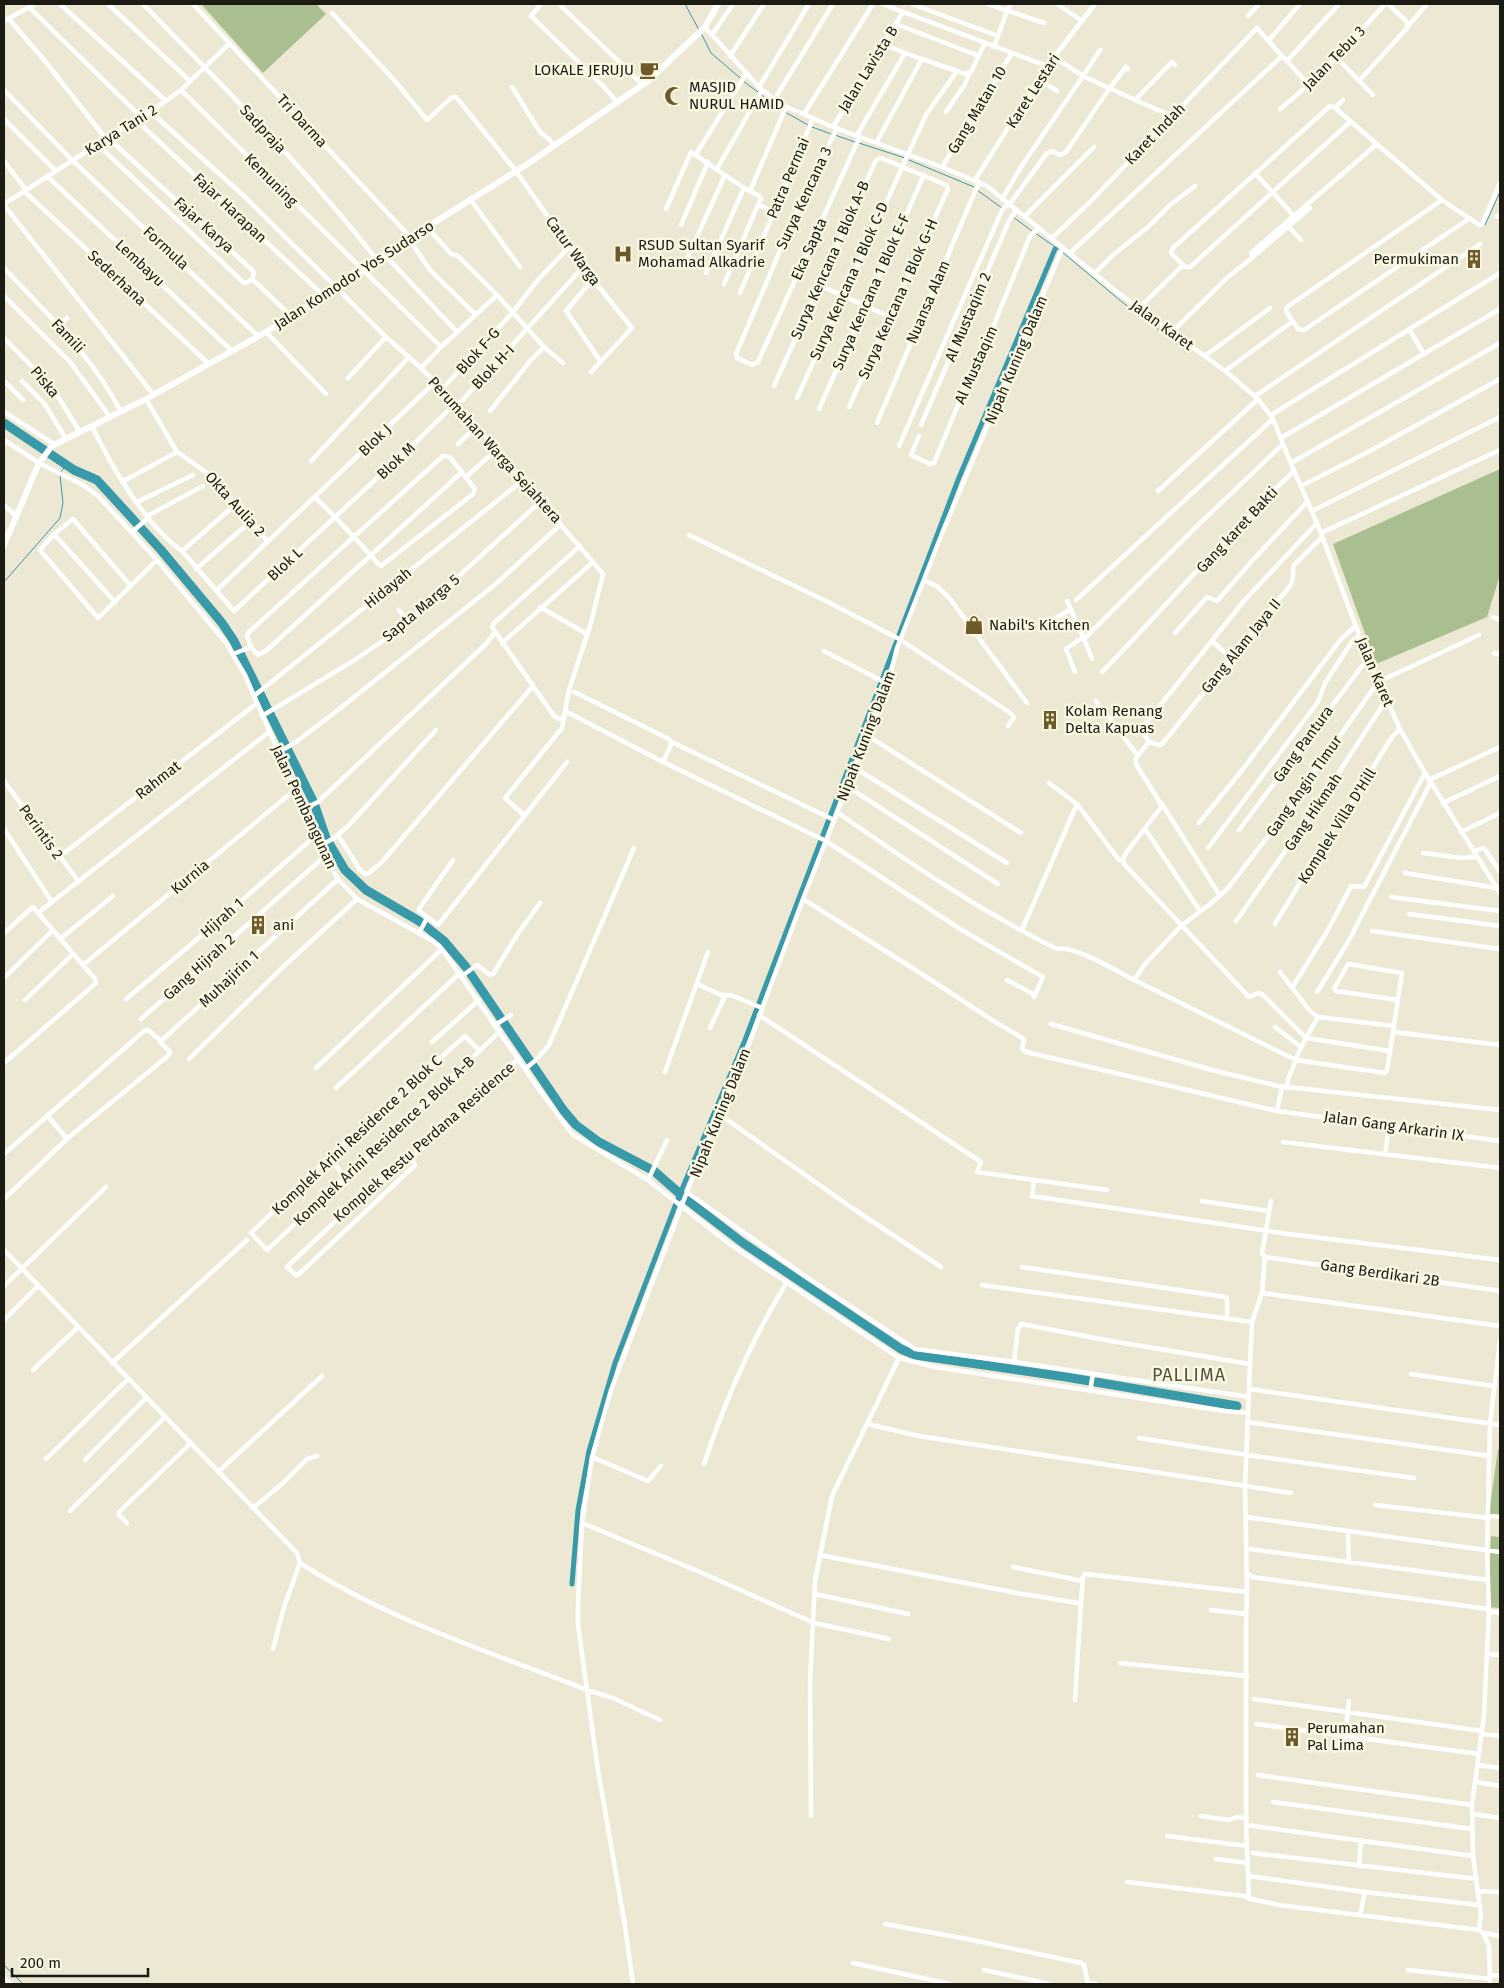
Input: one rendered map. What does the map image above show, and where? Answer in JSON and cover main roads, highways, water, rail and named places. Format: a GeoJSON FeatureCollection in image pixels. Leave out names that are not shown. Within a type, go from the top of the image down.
{"type":"FeatureCollection","features":[{"type":"Feature","properties":{"kind":"waterway"},"geometry":{"type":"LineString","coordinates":[[685,4],[699,30]]}},
{"type":"Feature","properties":{"kind":"waterway"},"geometry":{"type":"LineString","coordinates":[[701,33],[711,53],[740,78]]}},
{"type":"Feature","properties":{"kind":"waterway"},"geometry":{"type":"LineString","coordinates":[[743,81],[758,92]]}},
{"type":"Feature","properties":{"kind":"waterway"},"geometry":{"type":"LineString","coordinates":[[761,95],[782,110]]}},
{"type":"Feature","properties":{"kind":"waterway"},"geometry":{"type":"LineString","coordinates":[[785,112],[808,125]]}},
{"type":"Feature","properties":{"kind":"waterway"},"geometry":{"type":"LineString","coordinates":[[812,127],[831,134]]}},
{"type":"Feature","properties":{"kind":"waterway"},"geometry":{"type":"LineString","coordinates":[[835,135],[855,142]]}},
{"type":"Feature","properties":{"kind":"waterway"},"geometry":{"type":"LineString","coordinates":[[859,143],[905,158]]}},
{"type":"Feature","properties":{"kind":"waterway"},"geometry":{"type":"LineString","coordinates":[[909,160],[974,187]]}},
{"type":"Feature","properties":{"kind":"waterway"},"geometry":{"type":"LineString","coordinates":[[977,190],[1002,208]]}},
{"type":"Feature","properties":{"kind":"waterway"},"geometry":{"type":"LineString","coordinates":[[1485,225],[1500,192]]}},
{"type":"Feature","properties":{"kind":"waterway"},"geometry":{"type":"LineString","coordinates":[[1013,217],[1032,231]]}},
{"type":"Feature","properties":{"kind":"waterway"},"geometry":{"type":"LineString","coordinates":[[1035,233],[1061,251],[1122,302],[1184,349]]}},
{"type":"Feature","properties":{"kind":"waterway"},"geometry":{"type":"LineString","coordinates":[[572,1584],[578,1510],[589,1451],[615,1363],[677,1201],[745,1040],[958,480],[1055,249]]}},
{"type":"Feature","properties":{"kind":"waterway"},"geometry":{"type":"LineString","coordinates":[[4,423],[74,470],[97,480],[161,550],[222,623],[234,641],[314,803],[326,838],[345,870],[366,890],[419,921],[444,941],[466,967],[564,1111],[576,1125],[599,1142],[654,1171],[687,1200],[743,1243],[901,1349],[915,1355],[1066,1377],[1237,1406]]}},
{"type":"Feature","properties":{"kind":"waterway"},"geometry":{"type":"LineString","coordinates":[[61,472],[66,465]]}},
{"type":"Feature","properties":{"kind":"waterway"},"geometry":{"type":"LineString","coordinates":[[4,582],[60,518],[63,503],[60,475]]}},
{"type":"Feature","properties":{"kind":"waterway"},"geometry":{"type":"LineString","coordinates":[[4,1965],[23,1984]]}},
{"type":"Feature","properties":{"kind":"place","name":"LOKALE JERUJU"},"geometry":{"type":"Point","coordinates":[649,70]}},
{"type":"Feature","properties":{"kind":"place","name":"MASJID NURUL HAMID"},"geometry":{"type":"Point","coordinates":[674,96]}},
{"type":"Feature","properties":{"kind":"place","name":"RSUD Sultan Syarif Mohamad Alkadrie"},"geometry":{"type":"Point","coordinates":[623,254]}},
{"type":"Feature","properties":{"kind":"place","name":"Permukiman"},"geometry":{"type":"Point","coordinates":[1474,259]}},
{"type":"Feature","properties":{"kind":"place","name":"Nabil's Kitchen"},"geometry":{"type":"Point","coordinates":[974,625]}},
{"type":"Feature","properties":{"kind":"place","name":"Kolam Renang Delta Kapuas"},"geometry":{"type":"Point","coordinates":[1050,720]}},
{"type":"Feature","properties":{"kind":"place","name":"ani"},"geometry":{"type":"Point","coordinates":[258,925]}},
{"type":"Feature","properties":{"kind":"place","name":"Perumahan Pal Lima"},"geometry":{"type":"Point","coordinates":[1292,1737]}},
{"type":"Feature","properties":{"kind":"district","name":"PALLIMA"},"geometry":{"type":"Point","coordinates":[1189,1375]}}]}
